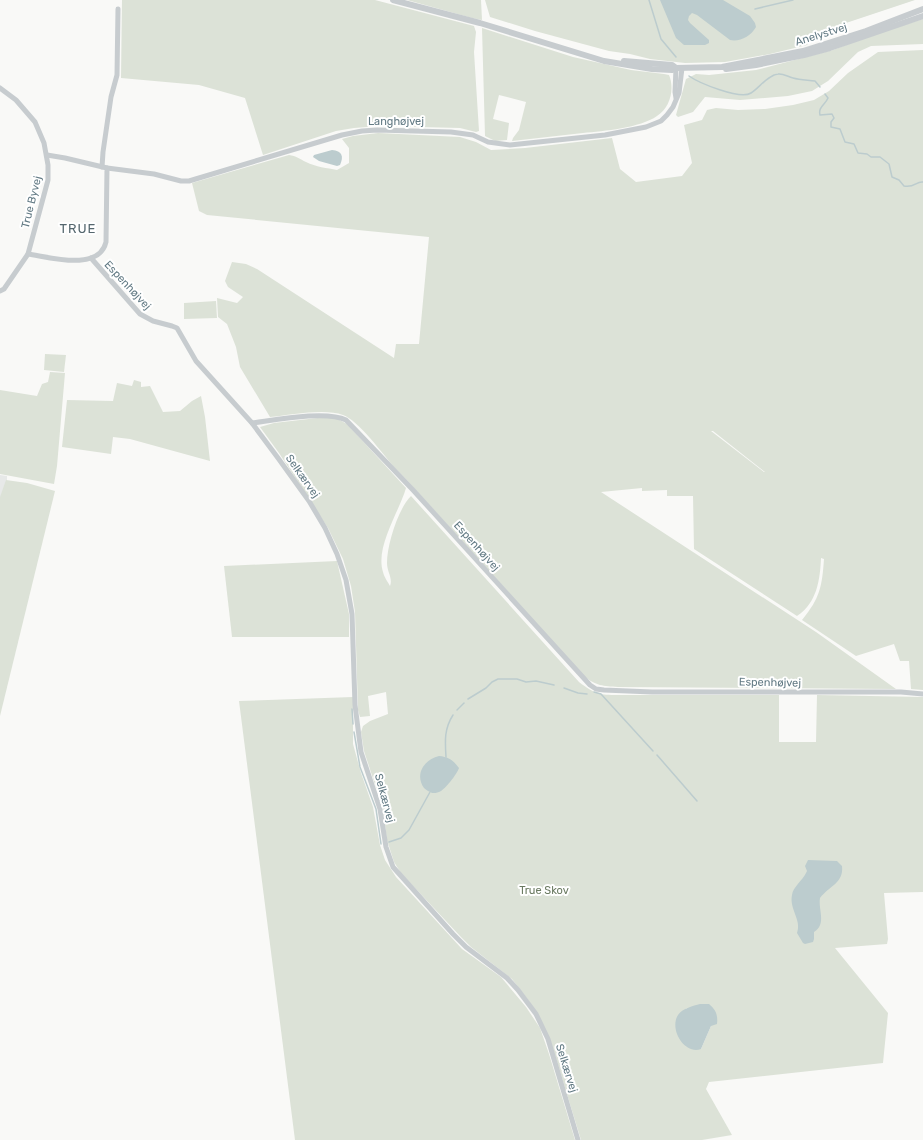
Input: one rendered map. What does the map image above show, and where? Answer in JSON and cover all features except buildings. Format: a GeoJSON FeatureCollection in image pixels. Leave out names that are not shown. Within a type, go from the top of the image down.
{"type":"FeatureCollection","features":[{"type":"Feature","properties":{"kind":"street","name":"Anelystvej"},"geometry":{"type":"LineString","coordinates":[[394,0],[480,23],[554,47],[595,57],[604,61],[672,70],[679,68],[722,67],[803,51],[866,31],[923,9]]}},
{"type":"Feature","properties":{"kind":"street"},"geometry":{"type":"LineString","coordinates":[[28,254],[78,260],[91,258],[104,249],[106,242],[105,168],[103,152],[111,97],[117,75],[118,10]]}},
{"type":"Feature","properties":{"kind":"street","name":"Anelystvej"},"geometry":{"type":"LineString","coordinates":[[722,67],[725,69],[756,66],[804,55],[830,48],[923,16]]}},
{"type":"Feature","properties":{"kind":"street","name":"Langhøjvej"},"geometry":{"type":"LineString","coordinates":[[105,168],[189,181],[342,135],[362,131],[451,132],[473,135],[488,142],[510,145],[605,135],[654,124],[669,113],[673,108],[679,93],[679,68]]}},
{"type":"Feature","properties":{"kind":"street","name":"True Byvej"},"geometry":{"type":"LineString","coordinates":[[0,88],[16,100],[27,112],[40,131],[47,155],[48,166],[48,180],[28,254],[2,290]]}},
{"type":"Feature","properties":{"kind":"street"},"geometry":{"type":"LineString","coordinates":[[47,155],[105,168]]}},
{"type":"Feature","properties":{"kind":"street","name":"Espenhøjvej"},"geometry":{"type":"LineString","coordinates":[[91,258],[140,314],[153,321],[177,328],[196,361],[252,423],[321,415],[336,416],[346,420],[413,490],[590,685],[596,689],[652,692],[901,692],[923,694]]}},
{"type":"Feature","properties":{"kind":"street","name":"Selkærvej"},"geometry":{"type":"LineString","coordinates":[[252,423],[313,508],[325,528],[344,574],[352,614],[354,690],[358,736],[365,767],[380,810],[389,858],[393,867],[453,934],[466,947],[507,978],[529,1004],[542,1025],[548,1039],[578,1140]]}},
{"type":"Feature","properties":{"kind":"shaded area"},"geometry":{"type":"Polygon","coordinates":[[[660,0],[723,0],[750,16],[756,27],[745,38],[730,40],[697,15],[692,13],[688,20],[709,40],[709,43],[705,45],[684,45],[676,38],[660,0]]]}},
{"type":"Feature","properties":{"kind":"shaded area"},"geometry":{"type":"Polygon","coordinates":[[[332,150],[341,154],[342,159],[340,165],[337,166],[319,161],[313,157],[314,155],[332,150]]]}},
{"type":"Feature","properties":{"kind":"shaded area"},"geometry":{"type":"Polygon","coordinates":[[[0,475],[7,476],[7,481],[0,501],[0,475]]]}},
{"type":"Feature","properties":{"kind":"shaded area"},"geometry":{"type":"Polygon","coordinates":[[[439,756],[450,759],[459,768],[442,791],[432,793],[424,788],[420,778],[422,768],[425,764],[429,760],[439,756]]]}},
{"type":"Feature","properties":{"kind":"shaded area"},"geometry":{"type":"Polygon","coordinates":[[[808,860],[837,861],[842,866],[842,872],[835,884],[820,898],[820,925],[814,932],[813,942],[805,944],[797,933],[798,924],[792,905],[792,895],[794,889],[807,871],[805,866],[808,860]]]}},
{"type":"Feature","properties":{"kind":"shaded area"},"geometry":{"type":"Polygon","coordinates":[[[700,1004],[709,1004],[713,1008],[717,1015],[717,1024],[711,1026],[701,1049],[695,1050],[684,1045],[680,1040],[675,1027],[678,1015],[688,1008],[700,1004]]]}},
{"type":"Feature","properties":{"kind":"green space"},"geometry":{"type":"Polygon","coordinates":[[[122,0],[375,0],[474,26],[476,32],[474,52],[479,131],[476,132],[460,128],[380,126],[354,128],[336,131],[263,155],[245,98],[199,85],[121,78],[122,0]]]}},
{"type":"Feature","properties":{"kind":"green space"},"geometry":{"type":"Polygon","coordinates":[[[407,0],[481,0],[482,20],[472,18],[407,0]]]}},
{"type":"Feature","properties":{"kind":"green space"},"geometry":{"type":"Polygon","coordinates":[[[485,0],[915,0],[816,33],[807,45],[770,54],[725,62],[685,63],[650,59],[609,51],[490,17],[485,0]]]}},
{"type":"Feature","properties":{"kind":"green space"},"geometry":{"type":"Polygon","coordinates":[[[923,19],[923,44],[871,46],[858,52],[828,81],[812,91],[788,96],[740,100],[705,97],[693,112],[678,117],[676,115],[686,79],[696,74],[709,75],[756,70],[833,50],[867,37],[923,19]]]}},
{"type":"Feature","properties":{"kind":"green space"},"geometry":{"type":"Polygon","coordinates":[[[482,28],[573,57],[631,70],[669,75],[671,80],[670,98],[665,108],[657,116],[632,126],[512,141],[519,130],[526,102],[499,95],[493,119],[509,123],[507,140],[495,141],[485,136],[482,28]]]}},
{"type":"Feature","properties":{"kind":"green space"},"geometry":{"type":"Polygon","coordinates":[[[923,50],[923,690],[911,689],[909,661],[900,661],[894,644],[856,656],[802,620],[813,605],[819,592],[824,559],[821,558],[820,575],[813,598],[804,611],[797,616],[694,549],[693,496],[667,496],[667,490],[642,491],[642,488],[601,492],[816,632],[896,689],[618,687],[596,684],[584,676],[394,467],[356,423],[343,415],[327,412],[270,417],[240,367],[236,347],[227,324],[218,317],[217,298],[237,303],[243,297],[228,287],[225,281],[232,262],[246,264],[257,269],[394,358],[396,344],[419,344],[429,237],[207,215],[199,211],[192,183],[289,155],[314,165],[337,170],[349,163],[349,148],[342,139],[378,133],[460,137],[476,142],[491,150],[525,148],[612,138],[620,169],[636,182],[682,176],[692,163],[684,125],[702,120],[707,110],[716,108],[738,110],[765,109],[814,100],[829,91],[848,73],[878,52],[923,50]],[[711,431],[765,472],[713,431],[711,431]]]}},
{"type":"Feature","properties":{"kind":"green space"},"geometry":{"type":"Polygon","coordinates":[[[216,301],[217,318],[184,319],[184,303],[216,301]]]}},
{"type":"Feature","properties":{"kind":"green space"},"geometry":{"type":"Polygon","coordinates":[[[45,354],[66,355],[64,372],[44,370],[45,354]]]}},
{"type":"Feature","properties":{"kind":"green space"},"geometry":{"type":"Polygon","coordinates":[[[50,372],[65,373],[57,466],[54,484],[0,474],[0,390],[37,396],[42,384],[48,382],[50,372]]]}},
{"type":"Feature","properties":{"kind":"green space"},"geometry":{"type":"Polygon","coordinates":[[[134,380],[141,382],[141,387],[150,386],[163,412],[180,411],[201,396],[210,461],[130,439],[113,437],[111,454],[62,447],[67,400],[113,401],[117,383],[132,386],[134,380]]]}},
{"type":"Feature","properties":{"kind":"green space","name":"True Skov"},"geometry":{"type":"Polygon","coordinates":[[[326,417],[336,418],[347,424],[406,488],[382,552],[381,562],[383,572],[390,586],[391,580],[387,563],[387,555],[391,537],[402,509],[411,496],[579,682],[600,694],[779,695],[779,742],[816,742],[817,695],[923,697],[923,892],[884,893],[888,939],[887,944],[835,948],[888,1013],[883,1063],[709,1082],[706,1089],[732,1135],[702,1140],[581,1140],[551,1042],[529,1001],[512,979],[471,947],[460,936],[401,873],[394,862],[387,840],[383,809],[364,751],[361,732],[363,726],[370,721],[388,714],[386,692],[368,696],[370,716],[360,717],[358,710],[355,612],[351,586],[343,559],[328,528],[279,453],[260,427],[274,423],[326,417]],[[686,1008],[701,1049],[711,1026],[686,1008]]]}},
{"type":"Feature","properties":{"kind":"green space"},"geometry":{"type":"Polygon","coordinates":[[[6,480],[27,483],[55,491],[0,716],[0,497],[6,480]]]}},
{"type":"Feature","properties":{"kind":"green space"},"geometry":{"type":"Polygon","coordinates":[[[337,561],[349,614],[349,637],[232,637],[224,566],[337,561]]]}},
{"type":"Feature","properties":{"kind":"green space"},"geometry":{"type":"Polygon","coordinates":[[[353,697],[353,744],[373,807],[380,845],[385,860],[396,877],[462,949],[501,977],[526,1007],[540,1028],[575,1140],[295,1140],[239,701],[353,697]]]}},
{"type":"Feature","properties":{"kind":"waterway"},"geometry":{"type":"LineString","coordinates":[[649,0],[661,39],[676,57]]}},
{"type":"Feature","properties":{"kind":"waterway"},"geometry":{"type":"LineString","coordinates":[[755,9],[793,0]]}},
{"type":"Feature","properties":{"kind":"waterway"},"geometry":{"type":"LineString","coordinates":[[689,76],[701,83],[720,90],[729,93],[746,95],[754,91],[767,79],[778,74],[796,79],[815,81],[820,87]]}},
{"type":"Feature","properties":{"kind":"waterway"},"geometry":{"type":"LineString","coordinates":[[825,94],[828,98],[820,110],[820,115],[832,114],[834,118],[831,122],[831,127],[840,129],[845,142],[854,144],[858,153],[867,154],[871,157],[880,157],[889,164],[892,177],[899,180],[904,186],[911,186],[919,182],[923,182]]}},
{"type":"Feature","properties":{"kind":"waterway"},"geometry":{"type":"LineString","coordinates":[[468,699],[498,679],[517,679],[526,682],[536,681],[554,685]]}},
{"type":"Feature","properties":{"kind":"waterway"},"geometry":{"type":"LineString","coordinates":[[564,688],[578,693],[587,694]]}},
{"type":"Feature","properties":{"kind":"waterway"},"geometry":{"type":"LineString","coordinates":[[594,692],[601,694],[653,751]]}},
{"type":"Feature","properties":{"kind":"waterway"},"geometry":{"type":"LineString","coordinates":[[457,710],[464,703]]}},
{"type":"Feature","properties":{"kind":"waterway"},"geometry":{"type":"LineString","coordinates":[[352,709],[353,724]]}},
{"type":"Feature","properties":{"kind":"waterway"},"geometry":{"type":"LineString","coordinates":[[446,757],[445,740],[448,725],[453,715]]}},
{"type":"Feature","properties":{"kind":"waterway"},"geometry":{"type":"LineString","coordinates":[[354,732],[360,767],[376,809],[381,844]]}},
{"type":"Feature","properties":{"kind":"waterway"},"geometry":{"type":"LineString","coordinates":[[657,755],[697,801]]}},
{"type":"Feature","properties":{"kind":"waterway"},"geometry":{"type":"LineString","coordinates":[[389,842],[401,838],[409,830],[430,792]]}},
{"type":"Feature","properties":{"kind":"district","name":"TRUE"},"geometry":{"type":"Point","coordinates":[78,228]}}]}
